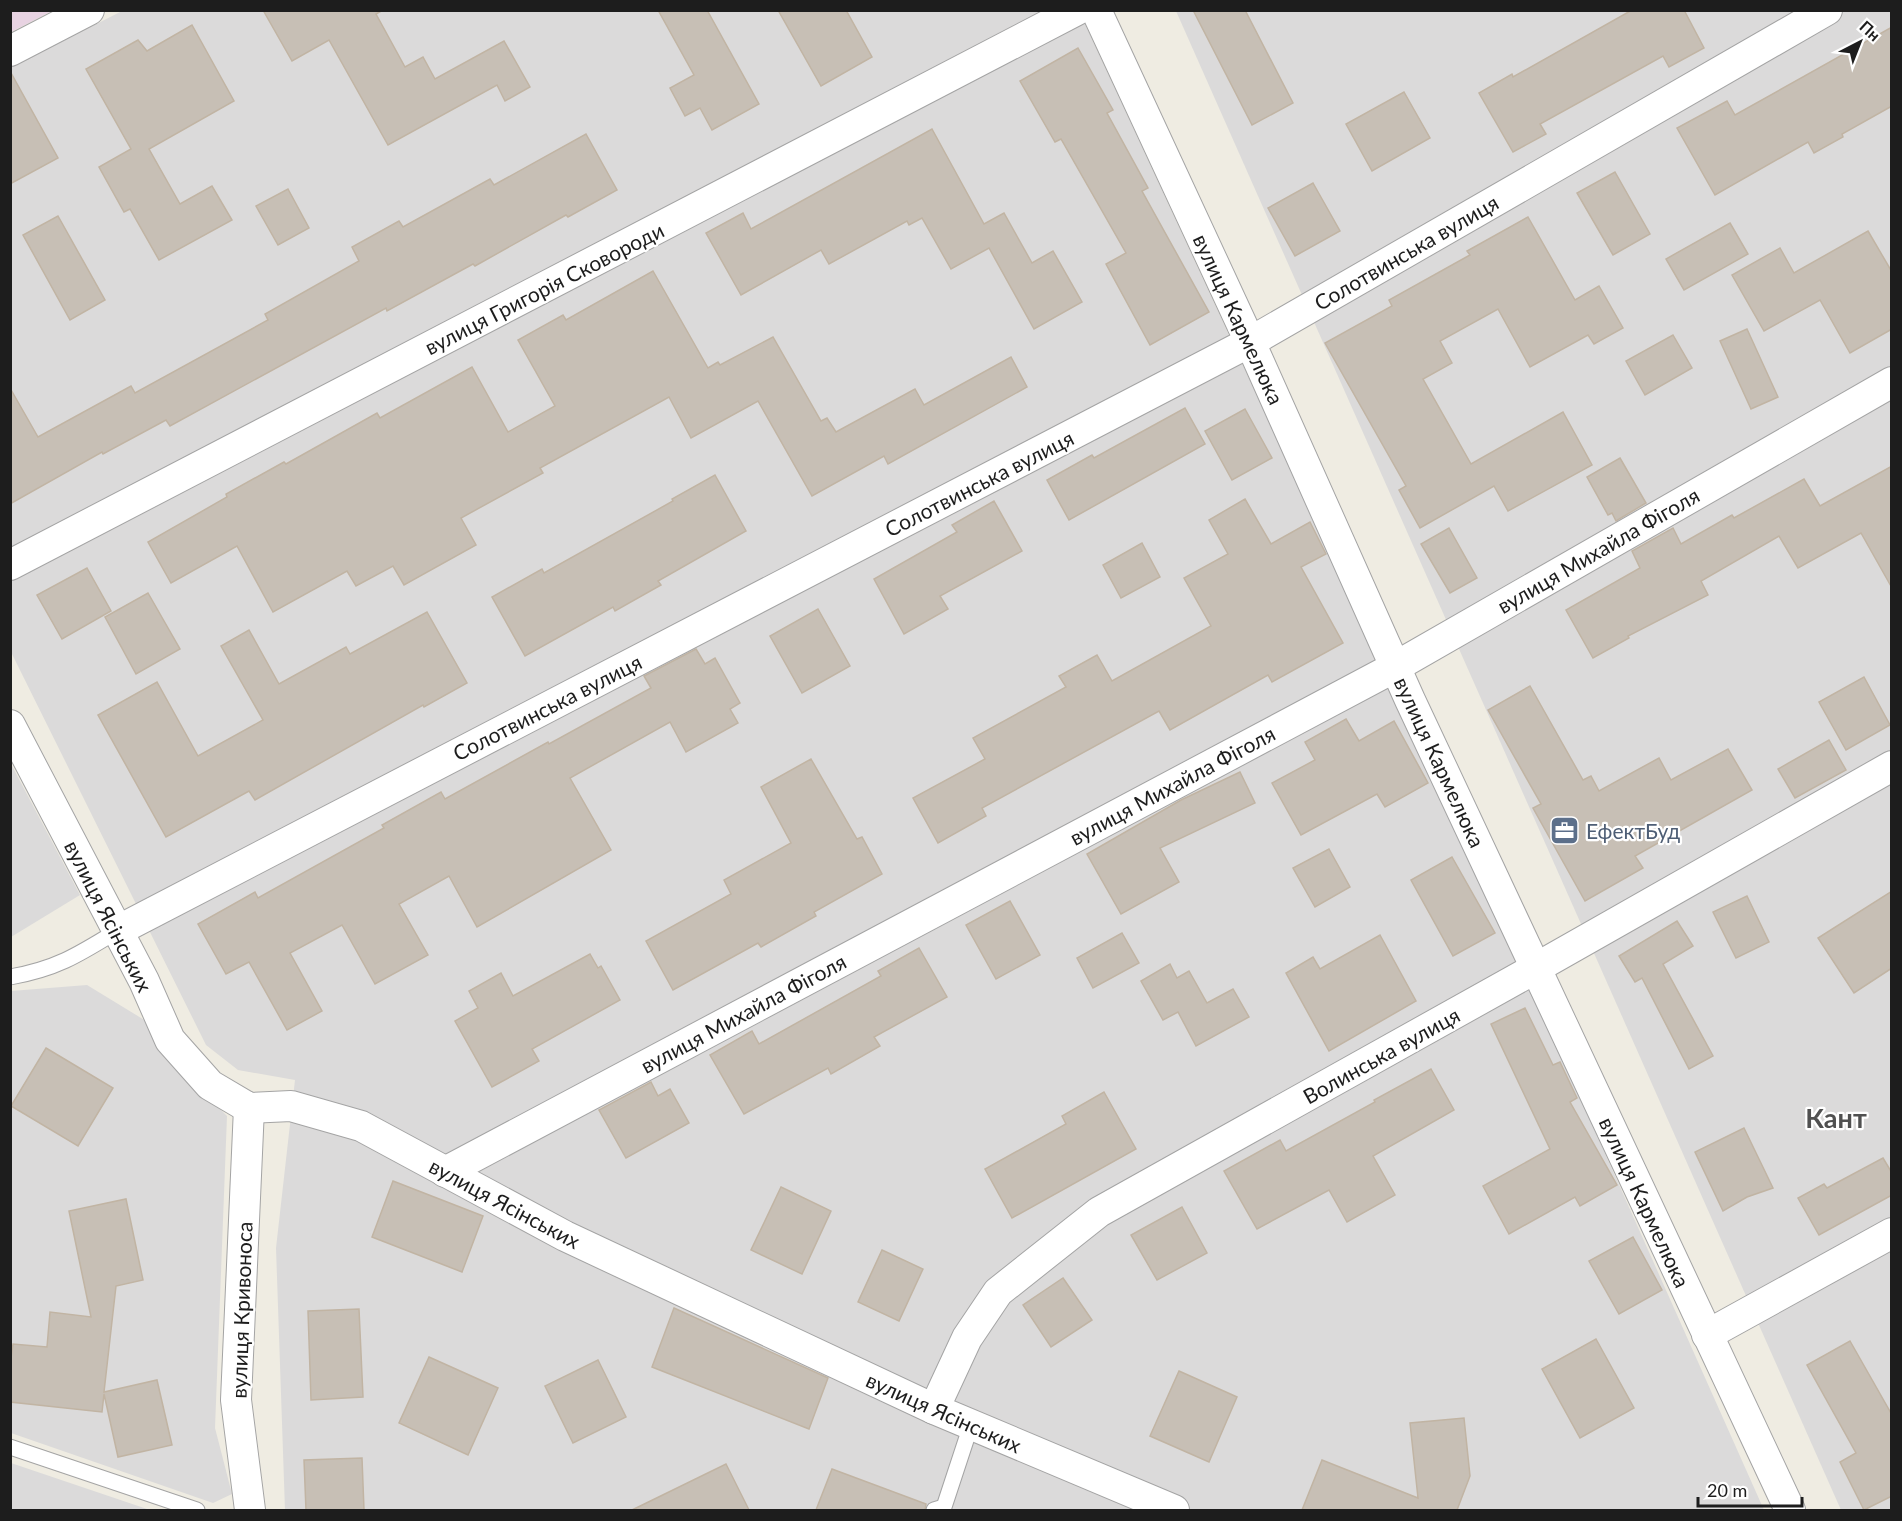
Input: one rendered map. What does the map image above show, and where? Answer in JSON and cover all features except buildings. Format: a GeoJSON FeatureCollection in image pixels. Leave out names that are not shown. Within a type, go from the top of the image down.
{"type":"FeatureCollection","features":[{"type":"Feature","properties":{"kind":"street"},"geometry":{"type":"LineString","coordinates":[[10,51],[89,10]]}},
{"type":"Feature","properties":{"kind":"street","name":"вулиця Григорія Сковороди"},"geometry":{"type":"LineString","coordinates":[[10,565],[1077,10]]}},
{"type":"Feature","properties":{"kind":"street","name":"вулиця Кармелюка"},"geometry":{"type":"LineString","coordinates":[[1096,10],[1250,342],[1395,667],[1790,1510]]}},
{"type":"Feature","properties":{"kind":"street","name":"Солотвинська вулиця"},"geometry":{"type":"LineString","coordinates":[[117,931],[1250,342],[1827,10]]}},
{"type":"Feature","properties":{"kind":"street","name":"вулиця Михайла Фіголя"},"geometry":{"type":"LineString","coordinates":[[445,1172],[1395,667],[1892,382]]}},
{"type":"Feature","properties":{"kind":"street","name":"вулиця Ясінських"},"geometry":{"type":"LineString","coordinates":[[10,725],[144,981],[170,1040],[210,1085],[249,1108],[291,1106],[361,1126],[565,1236],[934,1409],[1174,1510]]}},
{"type":"Feature","properties":{"kind":"street","name":"Волинська вулиця"},"geometry":{"type":"LineString","coordinates":[[934,1409],[967,1338],[998,1292],[1099,1212],[1536,969],[1892,766]]}},
{"type":"Feature","properties":{"kind":"street","name":"вулиця Кривоноса"},"geometry":{"type":"LineString","coordinates":[[249,1108],[236,1400],[250,1510]]}},
{"type":"Feature","properties":{"kind":"street"},"geometry":{"type":"LineString","coordinates":[[1707,1335],[1892,1233]]}},
{"type":"Feature","properties":{"kind":"lane"},"geometry":{"type":"LineString","coordinates":[[10,977],[44,970],[62,963],[117,931]]}},
{"type":"Feature","properties":{"kind":"lane"},"geometry":{"type":"LineString","coordinates":[[934,1510],[944,1507],[971,1425]]}},
{"type":"Feature","properties":{"kind":"lane"},"geometry":{"type":"LineString","coordinates":[[10,1447],[197,1510]]}},
{"type":"Feature","properties":{"kind":"shaded area"},"geometry":{"type":"Polygon","coordinates":[[[11,10],[52,10],[52,11],[11,32],[11,10]]]}},
{"type":"Feature","properties":{"kind":"shaded area"},"geometry":{"type":"Polygon","coordinates":[[[122,11],[1079,11],[1534,994],[1764,1510],[285,1510],[276,1248],[295,1080],[238,1070],[206,1045],[11,652],[10,68],[122,11]]]}},
{"type":"Feature","properties":{"kind":"shaded area"},"geometry":{"type":"Polygon","coordinates":[[[1176,11],[1891,11],[1891,1510],[1841,1510],[1176,11]]]}},
{"type":"Feature","properties":{"kind":"shaded area"},"geometry":{"type":"Polygon","coordinates":[[[10,762],[80,895],[11,937],[10,937],[10,762]]]}},
{"type":"Feature","properties":{"kind":"shaded area"},"geometry":{"type":"Polygon","coordinates":[[[87,985],[146,1021],[162,1051],[227,1116],[215,1428],[232,1494],[213,1503],[11,1433],[11,991],[87,985]]]}},
{"type":"Feature","properties":{"kind":"shaded area"},"geometry":{"type":"Polygon","coordinates":[[[11,1463],[150,1510],[11,1510],[11,1463]]]}},
{"type":"Feature","properties":{"kind":"place","name":"ЕфектБуд"},"geometry":{"type":"Point","coordinates":[1565,830]}},
{"type":"Feature","properties":{"kind":"district","name":"Кант"},"geometry":{"type":"Point","coordinates":[1836,1117]}}]}
